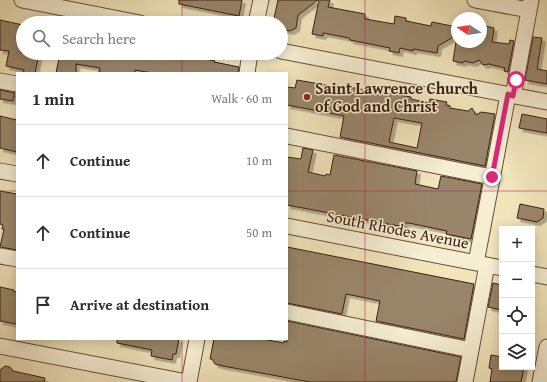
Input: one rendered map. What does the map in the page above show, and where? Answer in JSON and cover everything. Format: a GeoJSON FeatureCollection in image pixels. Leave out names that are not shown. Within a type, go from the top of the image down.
{"type":"FeatureCollection","features":[{"type":"Feature","properties":{"kind":"street"},"geometry":{"type":"LineString","coordinates":[[22,0],[104,16]]}},
{"type":"Feature","properties":{"kind":"street"},"geometry":{"type":"LineString","coordinates":[[258,16],[261,0]]}},
{"type":"Feature","properties":{"kind":"street"},"geometry":{"type":"LineString","coordinates":[[465,382],[471,350],[492,177],[530,5],[475,0]]}},
{"type":"Feature","properties":{"kind":"street"},"geometry":{"type":"LineString","coordinates":[[288,51],[547,102]]}},
{"type":"Feature","properties":{"kind":"street"},"geometry":{"type":"LineString","coordinates":[[247,72],[249,60]]}},
{"type":"Feature","properties":{"kind":"street"},"geometry":{"type":"LineString","coordinates":[[0,81],[16,84]]}},
{"type":"Feature","properties":{"kind":"street"},"geometry":{"type":"LineString","coordinates":[[288,136],[492,177]]}},
{"type":"Feature","properties":{"kind":"street"},"geometry":{"type":"LineString","coordinates":[[0,171],[16,174]]}},
{"type":"Feature","properties":{"kind":"street","name":"South Rhodes Avenue"},"geometry":{"type":"LineString","coordinates":[[288,226],[499,267]]}},
{"type":"Feature","properties":{"kind":"street"},"geometry":{"type":"LineString","coordinates":[[0,256],[16,259]]}},
{"type":"Feature","properties":{"kind":"street"},"geometry":{"type":"LineString","coordinates":[[535,275],[547,277]]}},
{"type":"Feature","properties":{"kind":"street"},"geometry":{"type":"LineString","coordinates":[[288,312],[471,350]]}},
{"type":"Feature","properties":{"kind":"street"},"geometry":{"type":"LineString","coordinates":[[0,346],[188,382],[197,340]]}},
{"type":"Feature","properties":{"kind":"street"},"geometry":{"type":"LineString","coordinates":[[540,382],[547,347]]}},
{"type":"Feature","properties":{"kind":"building"},"geometry":{"type":"Polygon","coordinates":[[[179,0],[242,0],[239,16],[179,4],[179,0]]]}},
{"type":"Feature","properties":{"kind":"building"},"geometry":{"type":"Polygon","coordinates":[[[278,0],[318,0],[298,15],[296,28],[290,31],[288,31],[288,16],[275,16],[278,0]]]}},
{"type":"Feature","properties":{"kind":"building"},"geometry":{"type":"Polygon","coordinates":[[[319,0],[330,0],[328,7],[365,14],[365,19],[394,24],[395,16],[406,18],[406,21],[431,26],[432,22],[451,26],[451,38],[438,46],[437,53],[413,49],[413,51],[400,48],[399,53],[389,51],[390,48],[350,40],[349,38],[323,33],[323,36],[312,34],[319,0]]]}},
{"type":"Feature","properties":{"kind":"building"},"geometry":{"type":"Polygon","coordinates":[[[0,20],[16,23],[16,60],[38,60],[35,72],[23,72],[24,70],[6,66],[9,51],[0,50],[0,20]]]}},
{"type":"Feature","properties":{"kind":"building"},"geometry":{"type":"Polygon","coordinates":[[[487,26],[494,28],[492,42],[509,44],[510,40],[514,41],[508,72],[504,71],[505,68],[489,64],[483,65],[479,60],[473,63],[453,61],[455,48],[487,48],[487,26]]]}},
{"type":"Feature","properties":{"kind":"building"},"geometry":{"type":"Polygon","coordinates":[[[533,37],[542,38],[537,69],[547,71],[547,84],[525,80],[533,37]]]}},
{"type":"Feature","properties":{"kind":"building"},"geometry":{"type":"Polygon","coordinates":[[[59,60],[210,60],[239,67],[238,72],[146,72],[135,70],[135,72],[99,72],[100,68],[76,64],[76,72],[56,72],[59,60]]]}},
{"type":"Feature","properties":{"kind":"building"},"geometry":{"type":"Polygon","coordinates":[[[297,80],[348,89],[349,87],[411,97],[411,99],[429,103],[430,99],[447,102],[446,105],[450,106],[450,108],[468,111],[472,108],[476,115],[481,112],[495,114],[485,166],[340,137],[344,116],[288,105],[288,87],[295,88],[297,80]],[[394,118],[389,142],[417,148],[422,123],[394,118]]]}},
{"type":"Feature","properties":{"kind":"building"},"geometry":{"type":"Polygon","coordinates":[[[0,90],[15,93],[13,101],[0,99],[0,90]]]}},
{"type":"Feature","properties":{"kind":"building"},"geometry":{"type":"Polygon","coordinates":[[[522,114],[547,119],[547,133],[519,128],[522,114]]]}},
{"type":"Feature","properties":{"kind":"building"},"geometry":{"type":"Polygon","coordinates":[[[0,116],[16,120],[16,152],[0,148],[0,116]]]}},
{"type":"Feature","properties":{"kind":"building"},"geometry":{"type":"Polygon","coordinates":[[[303,148],[313,150],[308,172],[325,176],[326,174],[330,175],[334,155],[417,171],[415,184],[438,189],[441,176],[482,184],[471,239],[446,234],[447,231],[409,223],[405,223],[404,227],[288,205],[288,157],[301,159],[303,148]]]}},
{"type":"Feature","properties":{"kind":"building"},"geometry":{"type":"Polygon","coordinates":[[[0,191],[16,194],[16,250],[0,247],[4,229],[2,229],[3,225],[0,224],[0,191]]]}},
{"type":"Feature","properties":{"kind":"building"},"geometry":{"type":"Polygon","coordinates":[[[520,204],[544,209],[543,218],[537,222],[517,218],[520,204]]]}},
{"type":"Feature","properties":{"kind":"building"},"geometry":{"type":"Polygon","coordinates":[[[288,247],[474,284],[464,339],[376,321],[380,301],[366,298],[346,294],[342,314],[288,303],[288,247]]]}},
{"type":"Feature","properties":{"kind":"building"},"geometry":{"type":"Polygon","coordinates":[[[493,283],[499,284],[499,309],[488,307],[493,283]]]}},
{"type":"Feature","properties":{"kind":"building"},"geometry":{"type":"Polygon","coordinates":[[[0,287],[14,290],[13,291],[16,292],[16,324],[0,321],[0,287]]]}},
{"type":"Feature","properties":{"kind":"building"},"geometry":{"type":"Polygon","coordinates":[[[288,321],[461,357],[456,382],[310,382],[223,366],[215,364],[212,359],[210,359],[214,340],[268,340],[284,343],[284,341],[287,342],[288,321]]]}},
{"type":"Feature","properties":{"kind":"building"},"geometry":{"type":"Polygon","coordinates":[[[117,340],[179,340],[176,354],[173,354],[172,360],[151,356],[152,350],[117,343],[117,340]]]}},
{"type":"Feature","properties":{"kind":"building"},"geometry":{"type":"Polygon","coordinates":[[[491,355],[499,356],[499,370],[523,370],[521,382],[490,382],[492,369],[489,368],[491,355]]]}},
{"type":"Feature","properties":{"kind":"building"},"geometry":{"type":"Polygon","coordinates":[[[5,366],[10,367],[13,371],[45,378],[44,382],[0,382],[0,370],[5,366]]]}},
{"type":"Feature","properties":{"kind":"place","name":"Saint Lawrence Church of God and Christ"},"geometry":{"type":"Point","coordinates":[307,97]}},
{"type":"Feature","properties":{"kind":"route"},"geometry":{"type":"LineString","coordinates":[[492,177],[508,94],[513,96],[516,80]]}}]}
